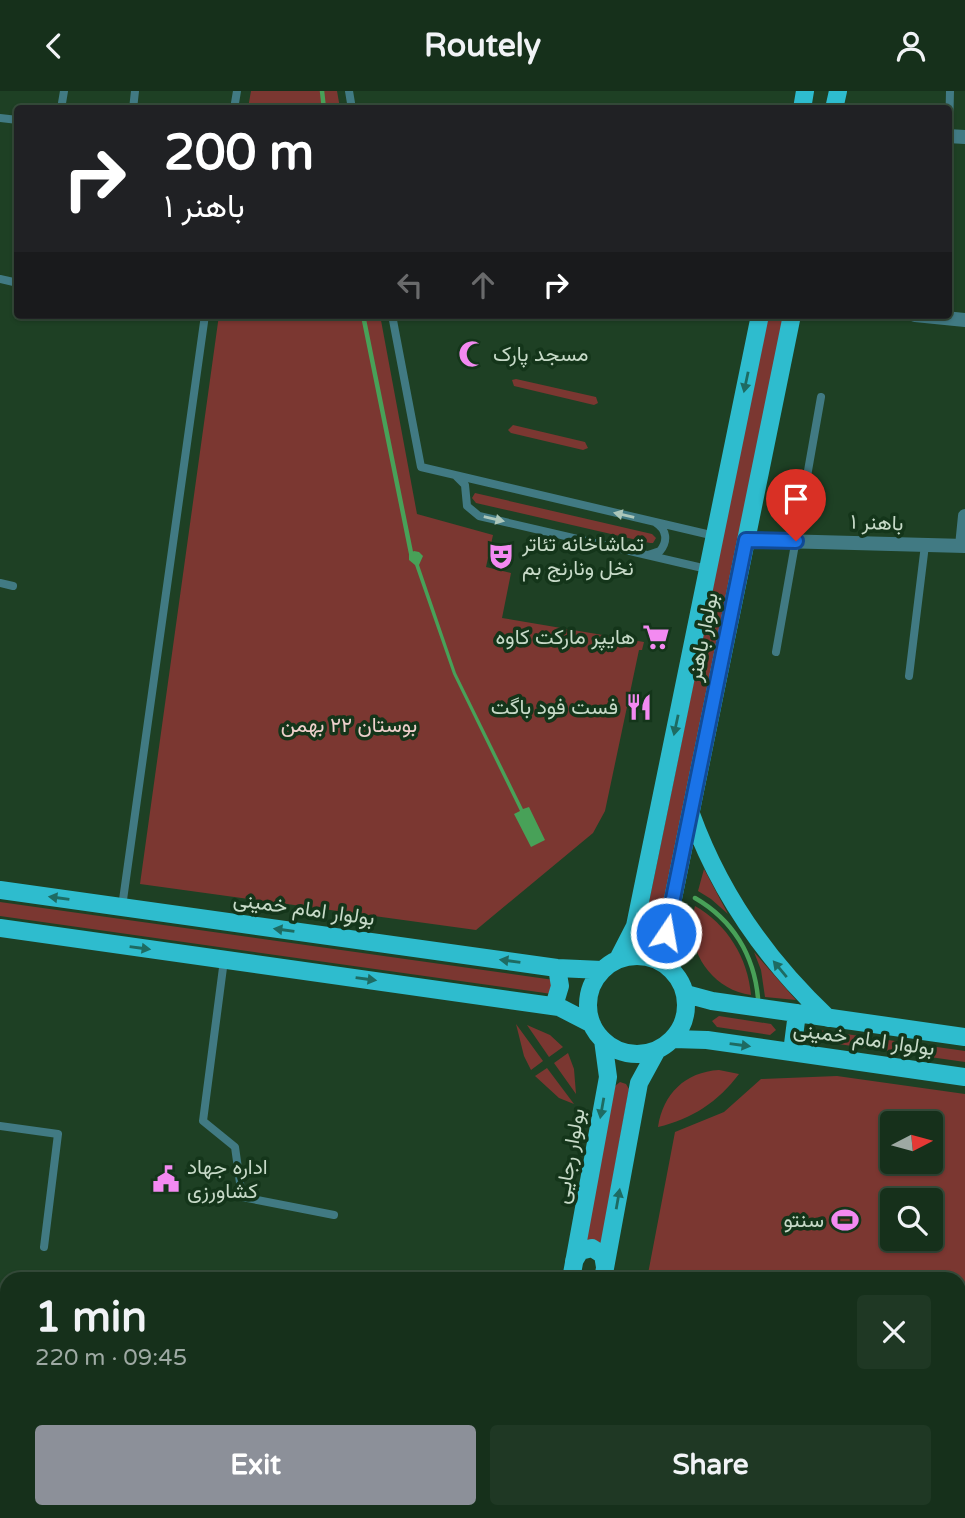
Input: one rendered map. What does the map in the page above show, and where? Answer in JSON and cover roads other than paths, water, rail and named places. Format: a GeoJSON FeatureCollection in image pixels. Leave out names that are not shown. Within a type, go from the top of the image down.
{"type":"FeatureCollection","features":[{"type":"Feature","properties":{"kind":"main road","name":"بولوار باهنر"},"geometry":{"type":"LineString","coordinates":[[618,959],[635,926],[759,319]]}},
{"type":"Feature","properties":{"kind":"main road","name":"بولوار باهنر"},"geometry":{"type":"LineString","coordinates":[[672,969],[666,933],[791,319]]}},
{"type":"Feature","properties":{"kind":"main road"},"geometry":{"type":"LineString","coordinates":[[691,814],[712,865],[738,913],[779,969],[828,1018]]}},
{"type":"Feature","properties":{"kind":"main road","name":"بولوار امام خمینی"},"geometry":{"type":"LineString","coordinates":[[0,890],[557,968],[602,970]]}},
{"type":"Feature","properties":{"kind":"main road"},"geometry":{"type":"LineString","coordinates":[[0,928],[554,1006],[592,1024]]}},
{"type":"Feature","properties":{"kind":"main road"},"geometry":{"type":"LineString","coordinates":[[636,955],[664,963],[672,969],[686,994],[687,1004],[683,1023],[673,1039],[657,1050],[638,1054],[610,1046],[603,1040],[592,1024],[588,1005],[591,986],[602,970],[618,959],[636,955]]}},
{"type":"Feature","properties":{"kind":"main road"},"geometry":{"type":"LineString","coordinates":[[554,1006],[560,986],[557,968]]}},
{"type":"Feature","properties":{"kind":"main road","name":"بولوار امام خمینی"},"geometry":{"type":"LineString","coordinates":[[686,994],[712,1001],[965,1037]]}},
{"type":"Feature","properties":{"kind":"main road"},"geometry":{"type":"LineString","coordinates":[[792,1052],[797,1013]]}},
{"type":"Feature","properties":{"kind":"main road","name":"بولوار امام خمینی"},"geometry":{"type":"LineString","coordinates":[[673,1039],[707,1040],[965,1077]]}},
{"type":"Feature","properties":{"kind":"main road","name":"بولوار رجایی"},"geometry":{"type":"LineString","coordinates":[[572,1272],[607,1077],[603,1040]]}},
{"type":"Feature","properties":{"kind":"main road"},"geometry":{"type":"LineString","coordinates":[[604,1272],[639,1083],[657,1050]]}},
{"type":"Feature","properties":{"kind":"main road"},"geometry":{"type":"LineString","coordinates":[[574,1261],[580,1251],[592,1248],[603,1255],[604,1272]]}},
{"type":"Feature","properties":{"kind":"street"},"geometry":{"type":"LineString","coordinates":[[963,546],[965,516]]}},
{"type":"Feature","properties":{"kind":"street","name":"باهنر ۱"},"geometry":{"type":"LineString","coordinates":[[746,540],[963,546]]}},
{"type":"Feature","properties":{"kind":"lane"},"geometry":{"type":"LineString","coordinates":[[122,907],[204,319]]}},
{"type":"Feature","properties":{"kind":"lane"},"geometry":{"type":"LineString","coordinates":[[393,319],[421,467],[715,536]]}},
{"type":"Feature","properties":{"kind":"lane"},"geometry":{"type":"LineString","coordinates":[[776,652],[821,397]]}},
{"type":"Feature","properties":{"kind":"lane"},"geometry":{"type":"LineString","coordinates":[[453,475],[463,480],[470,510],[479,516],[708,569]]}},
{"type":"Feature","properties":{"kind":"lane"},"geometry":{"type":"LineString","coordinates":[[466,495],[476,484],[487,483]]}},
{"type":"Feature","properties":{"kind":"lane"},"geometry":{"type":"LineString","coordinates":[[645,555],[660,551],[665,542],[664,531],[653,522]]}},
{"type":"Feature","properties":{"kind":"lane"},"geometry":{"type":"LineString","coordinates":[[909,676],[925,545]]}},
{"type":"Feature","properties":{"kind":"lane"},"geometry":{"type":"LineString","coordinates":[[0,583],[13,586]]}},
{"type":"Feature","properties":{"kind":"lane"},"geometry":{"type":"LineString","coordinates":[[224,960],[204,1121],[234,1147],[242,1197],[334,1215]]}},
{"type":"Feature","properties":{"kind":"lane"},"geometry":{"type":"LineString","coordinates":[[0,1126],[58,1134],[44,1247]]}},
{"type":"Feature","properties":{"kind":"waterway"},"geometry":{"type":"LineString","coordinates":[[322,91],[324,105]]}},
{"type":"Feature","properties":{"kind":"waterway"},"geometry":{"type":"LineString","coordinates":[[364,319],[411,553]]}},
{"type":"Feature","properties":{"kind":"waterway"},"geometry":{"type":"LineString","coordinates":[[695,898],[720,917],[739,940],[752,967],[758,998]]}},
{"type":"Feature","properties":{"kind":"place","name":"مسجد پارک"},"geometry":{"type":"Point","coordinates":[472,354]}},
{"type":"Feature","properties":{"kind":"place","name":"تماشاخانه تئاتر نخل ونارنج بم"},"geometry":{"type":"Point","coordinates":[501,556]}},
{"type":"Feature","properties":{"kind":"place","name":"هایپر مارکت کاوه"},"geometry":{"type":"Point","coordinates":[656,637]}},
{"type":"Feature","properties":{"kind":"place","name":"فست فود باگت"},"geometry":{"type":"Point","coordinates":[639,707]}},
{"type":"Feature","properties":{"kind":"place","name":"اداره جهاد کشاورزی"},"geometry":{"type":"Point","coordinates":[166,1179]}},
{"type":"Feature","properties":{"kind":"place","name":"سنتو"},"geometry":{"type":"Point","coordinates":[845,1220]}},
{"type":"Feature","properties":{"kind":"park label","name":"بوستان ۲۲ بهمن"},"geometry":{"type":"Point","coordinates":[349,725]}}]}
